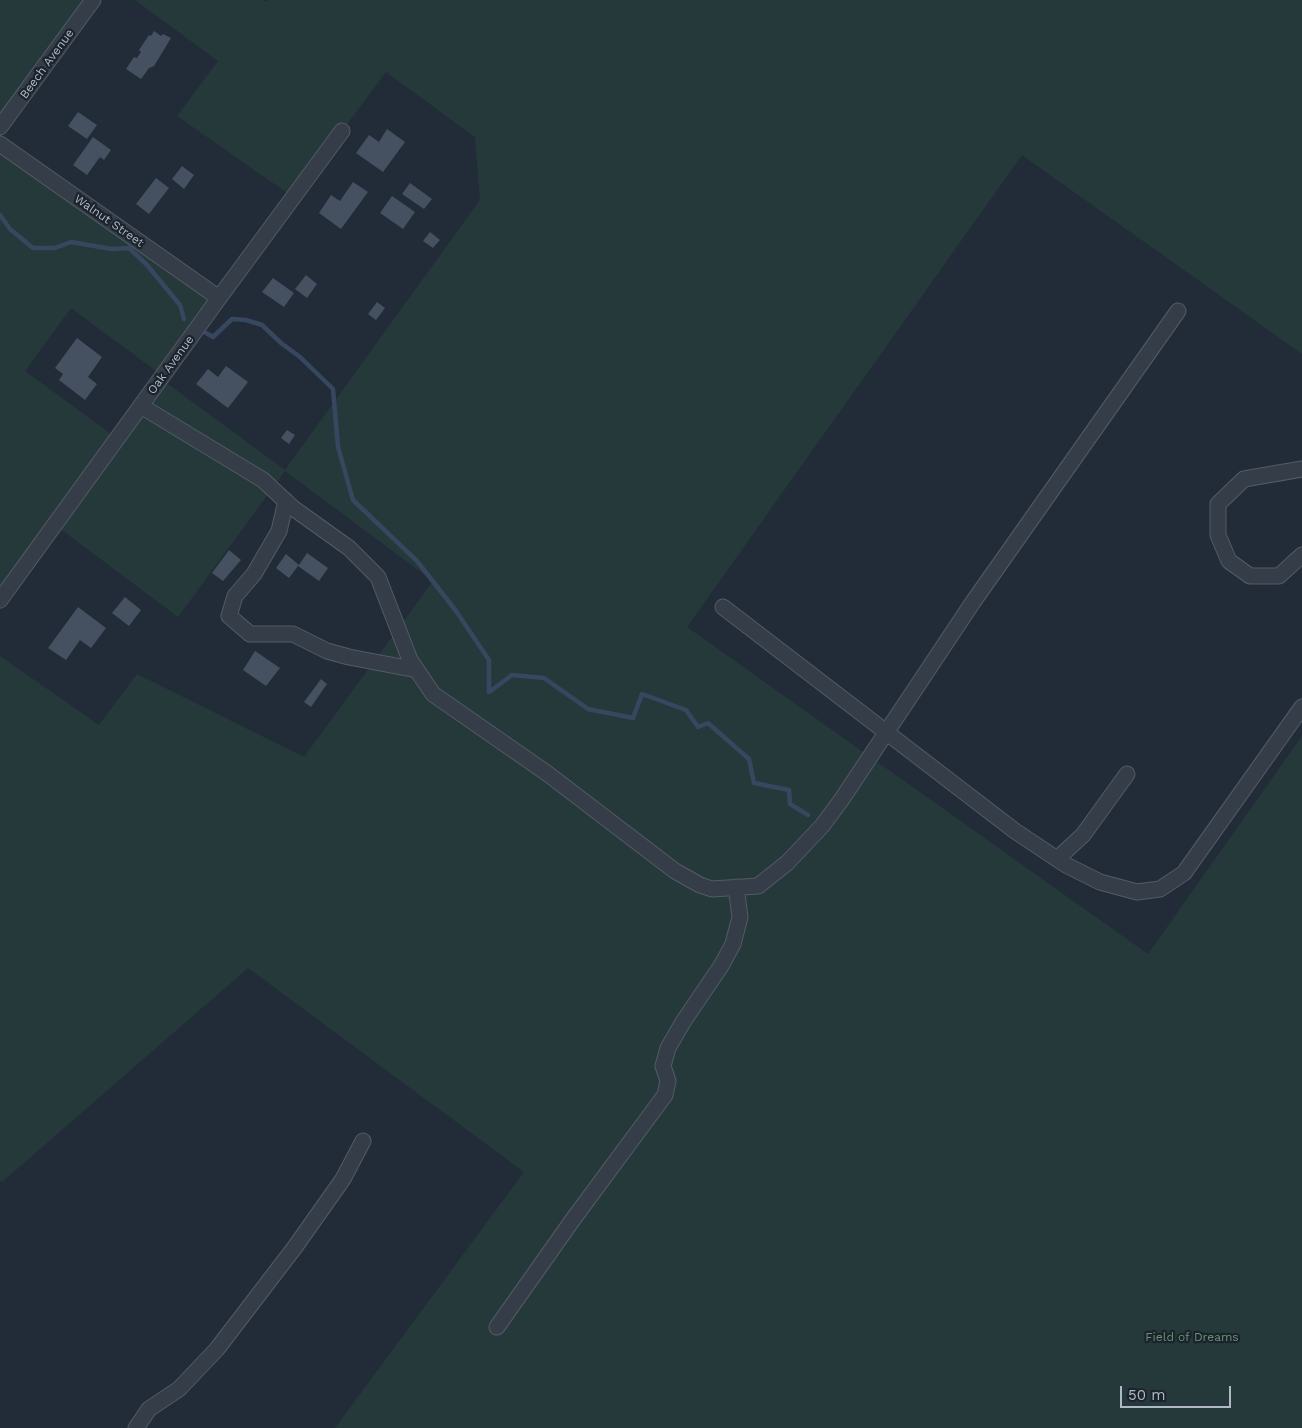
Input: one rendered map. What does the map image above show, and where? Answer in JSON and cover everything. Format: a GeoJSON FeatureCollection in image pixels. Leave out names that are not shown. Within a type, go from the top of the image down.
{"type":"FeatureCollection","features":[{"type":"Feature","properties":{"kind":"street","name":"Beech Avenue"},"geometry":{"type":"LineString","coordinates":[[0,127],[92,0]]}},
{"type":"Feature","properties":{"kind":"street","name":"Oak Avenue"},"geometry":{"type":"LineString","coordinates":[[0,600],[342,131]]}},
{"type":"Feature","properties":{"kind":"street","name":"Walnut Street"},"geometry":{"type":"LineString","coordinates":[[0,144],[219,298]]}},
{"type":"Feature","properties":{"kind":"street"},"geometry":{"type":"LineString","coordinates":[[141,406],[263,480],[293,508],[349,548],[378,577],[410,660],[433,694],[548,774],[675,871],[700,885],[712,889],[758,886],[786,863],[822,826],[871,758],[886,732],[974,602],[1178,311]]}},
{"type":"Feature","properties":{"kind":"street"},"geometry":{"type":"LineString","coordinates":[[1302,469],[1244,479],[1218,504],[1218,535],[1229,561],[1250,576],[1280,576],[1302,554]]}},
{"type":"Feature","properties":{"kind":"street"},"geometry":{"type":"LineString","coordinates":[[286,501],[279,531],[254,574],[235,596],[229,616],[250,634],[293,634],[327,651],[417,670]]}},
{"type":"Feature","properties":{"kind":"street"},"geometry":{"type":"LineString","coordinates":[[723,607],[1015,831],[1057,859],[1100,882],[1137,892],[1160,889],[1184,873],[1302,707]]}},
{"type":"Feature","properties":{"kind":"street"},"geometry":{"type":"LineString","coordinates":[[1057,859],[1083,835],[1127,774]]}},
{"type":"Feature","properties":{"kind":"street"},"geometry":{"type":"LineString","coordinates":[[497,1327],[574,1218],[665,1096],[668,1081],[663,1066],[668,1048],[733,944],[740,917],[736,887]]}},
{"type":"Feature","properties":{"kind":"street"},"geometry":{"type":"LineString","coordinates":[[136,1428],[150,1409],[179,1389],[217,1348],[295,1247],[337,1187],[362,1141]]}},
{"type":"Feature","properties":{"kind":"green space"},"geometry":{"type":"Polygon","coordinates":[[[0,0],[93,0],[0,127],[0,0]]]}},
{"type":"Feature","properties":{"kind":"green space","name":"Field of Dreams"},"geometry":{"type":"Polygon","coordinates":[[[135,0],[263,0],[266,2],[268,0],[1302,0],[1302,354],[1022,155],[687,627],[1148,954],[1302,736],[1302,1428],[335,1428],[524,1172],[248,968],[2,1182],[0,1180],[0,656],[99,725],[137,674],[304,757],[433,581],[285,471],[178,617],[55,525],[0,600],[0,144],[219,298],[163,376],[71,308],[25,371],[118,439],[161,379],[285,470],[480,200],[475,137],[386,72],[293,197],[177,116],[218,61],[135,0]]]}},
{"type":"Feature","properties":{"kind":"building"},"geometry":{"type":"Polygon","coordinates":[[[154,31],[161,36],[163,34],[171,38],[154,66],[149,68],[141,79],[126,69],[134,57],[137,58],[141,52],[139,50],[154,31]]]}},
{"type":"Feature","properties":{"kind":"building"},"geometry":{"type":"Polygon","coordinates":[[[78,112],[97,125],[87,139],[68,126],[78,112]]]}},
{"type":"Feature","properties":{"kind":"building"},"geometry":{"type":"Polygon","coordinates":[[[387,129],[405,142],[383,172],[356,153],[369,135],[379,142],[387,129]]]}},
{"type":"Feature","properties":{"kind":"building"},"geometry":{"type":"Polygon","coordinates":[[[93,137],[111,150],[104,160],[100,157],[87,175],[73,165],[93,137]]]}},
{"type":"Feature","properties":{"kind":"building"},"geometry":{"type":"Polygon","coordinates":[[[182,166],[194,175],[184,189],[172,179],[182,166]]]}},
{"type":"Feature","properties":{"kind":"building"},"geometry":{"type":"Polygon","coordinates":[[[156,178],[169,188],[149,214],[136,204],[156,178]]]}},
{"type":"Feature","properties":{"kind":"building"},"geometry":{"type":"Polygon","coordinates":[[[353,182],[368,192],[341,229],[319,213],[331,195],[340,201],[353,182]]]}},
{"type":"Feature","properties":{"kind":"building"},"geometry":{"type":"Polygon","coordinates":[[[410,183],[432,199],[424,209],[402,194],[410,183]]]}},
{"type":"Feature","properties":{"kind":"building"},"geometry":{"type":"Polygon","coordinates":[[[392,196],[415,212],[403,229],[380,213],[392,196]]]}},
{"type":"Feature","properties":{"kind":"building"},"geometry":{"type":"Polygon","coordinates":[[[430,232],[440,240],[433,248],[423,241],[430,232]]]}},
{"type":"Feature","properties":{"kind":"building"},"geometry":{"type":"Polygon","coordinates":[[[306,275],[317,284],[307,298],[295,289],[306,275]]]}},
{"type":"Feature","properties":{"kind":"building"},"geometry":{"type":"Polygon","coordinates":[[[273,278],[294,293],[284,307],[262,292],[273,278]]]}},
{"type":"Feature","properties":{"kind":"building"},"geometry":{"type":"Polygon","coordinates":[[[377,302],[385,308],[376,320],[368,314],[377,302]]]}},
{"type":"Feature","properties":{"kind":"building"},"geometry":{"type":"Polygon","coordinates":[[[77,338],[102,357],[88,377],[97,384],[85,400],[59,380],[63,374],[55,368],[77,338]]]}},
{"type":"Feature","properties":{"kind":"building"},"geometry":{"type":"Polygon","coordinates":[[[226,366],[248,382],[228,408],[196,384],[208,369],[218,377],[226,366]]]}},
{"type":"Feature","properties":{"kind":"building"},"geometry":{"type":"Polygon","coordinates":[[[287,430],[295,435],[289,444],[281,438],[287,430]]]}},
{"type":"Feature","properties":{"kind":"building"},"geometry":{"type":"Polygon","coordinates":[[[229,550],[241,560],[223,581],[212,573],[229,550]]]}},
{"type":"Feature","properties":{"kind":"building"},"geometry":{"type":"Polygon","coordinates":[[[307,553],[328,568],[319,581],[298,566],[289,578],[276,568],[286,554],[299,565],[307,553]]]}},
{"type":"Feature","properties":{"kind":"building"},"geometry":{"type":"Polygon","coordinates":[[[125,597],[141,610],[129,626],[112,613],[125,597]]]}},
{"type":"Feature","properties":{"kind":"building"},"geometry":{"type":"Polygon","coordinates":[[[78,607],[106,628],[91,648],[80,640],[66,660],[48,648],[78,607]]]}},
{"type":"Feature","properties":{"kind":"building"},"geometry":{"type":"Polygon","coordinates":[[[255,651],[280,668],[266,686],[243,670],[255,651]]]}},
{"type":"Feature","properties":{"kind":"building"},"geometry":{"type":"Polygon","coordinates":[[[321,679],[327,684],[311,707],[304,702],[321,679]]]}},
{"type":"Feature","properties":{"kind":"waterway"},"geometry":{"type":"LineString","coordinates":[[0,215],[10,229],[33,248],[55,248],[71,242],[112,249],[129,248],[147,265],[180,305],[184,319]]}},
{"type":"Feature","properties":{"kind":"waterway"},"geometry":{"type":"LineString","coordinates":[[206,333],[213,337],[232,319],[246,320],[262,325],[281,343],[300,357],[333,389],[338,447],[353,500],[417,561],[456,611],[489,660],[489,692],[512,675],[544,678],[588,709],[633,718],[642,694],[686,710],[698,727],[708,723],[749,759],[754,783],[789,790],[790,804],[808,815]]}}]}
